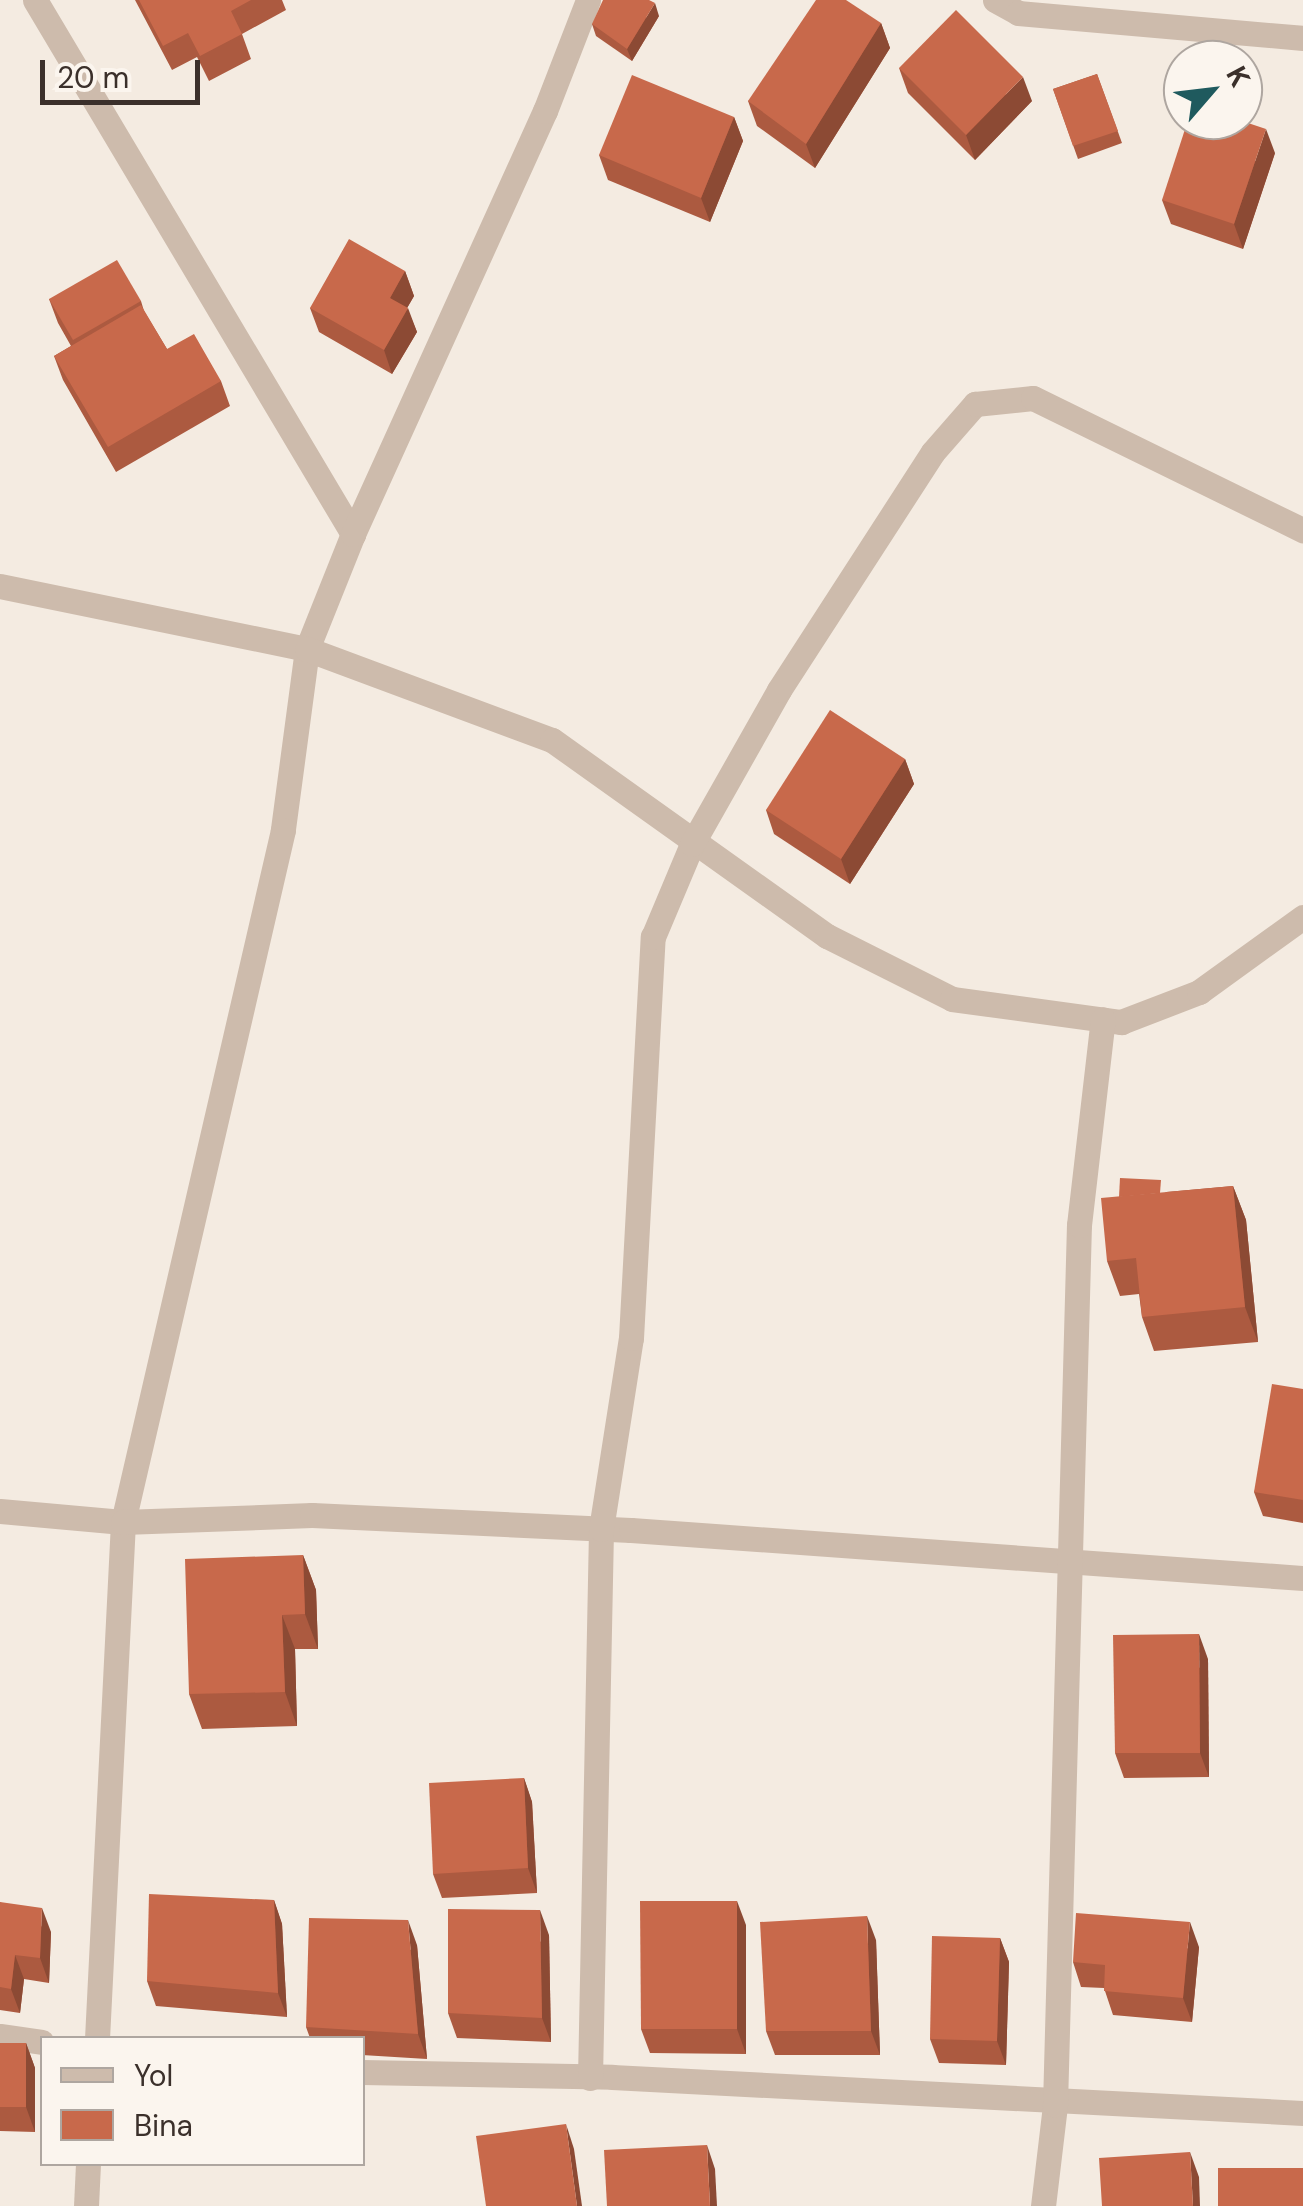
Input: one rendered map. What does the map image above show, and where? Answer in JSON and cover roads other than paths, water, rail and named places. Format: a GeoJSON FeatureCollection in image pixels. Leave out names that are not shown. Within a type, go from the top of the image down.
{"type":"FeatureCollection","features":[{"type":"Feature","properties":{"kind":"street"},"geometry":{"type":"LineString","coordinates":[[36,0],[352,534]]}},
{"type":"Feature","properties":{"kind":"street"},"geometry":{"type":"LineString","coordinates":[[97,2036],[123,1522],[282,830],[308,648],[352,534],[545,111],[588,0]]}},
{"type":"Feature","properties":{"kind":"street"},"geometry":{"type":"LineString","coordinates":[[994,0],[1018,13],[1303,38]]}},
{"type":"Feature","properties":{"kind":"street"},"geometry":{"type":"LineString","coordinates":[[590,2078],[601,1529],[630,1338],[653,937],[692,844],[779,690],[933,452],[975,404],[1032,398],[1303,529]]}},
{"type":"Feature","properties":{"kind":"street"},"geometry":{"type":"LineString","coordinates":[[0,586],[308,648],[552,740],[692,844],[827,936],[952,999],[1121,1022],[1199,992],[1303,917]]}},
{"type":"Feature","properties":{"kind":"street"},"geometry":{"type":"LineString","coordinates":[[1043,2206],[1055,2104],[1079,1224],[1104,1018]]}},
{"type":"Feature","properties":{"kind":"street"},"geometry":{"type":"LineString","coordinates":[[0,1511],[123,1522],[312,1515],[601,1529],[1303,1578]]}},
{"type":"Feature","properties":{"kind":"street"},"geometry":{"type":"LineString","coordinates":[[0,2036],[40,2042]]}},
{"type":"Feature","properties":{"kind":"street"},"geometry":{"type":"LineString","coordinates":[[365,2072],[590,2078],[1055,2104],[1303,2113]]}},
{"type":"Feature","properties":{"kind":"street"},"geometry":{"type":"LineString","coordinates":[[86,2206],[88,2166]]}}]}
